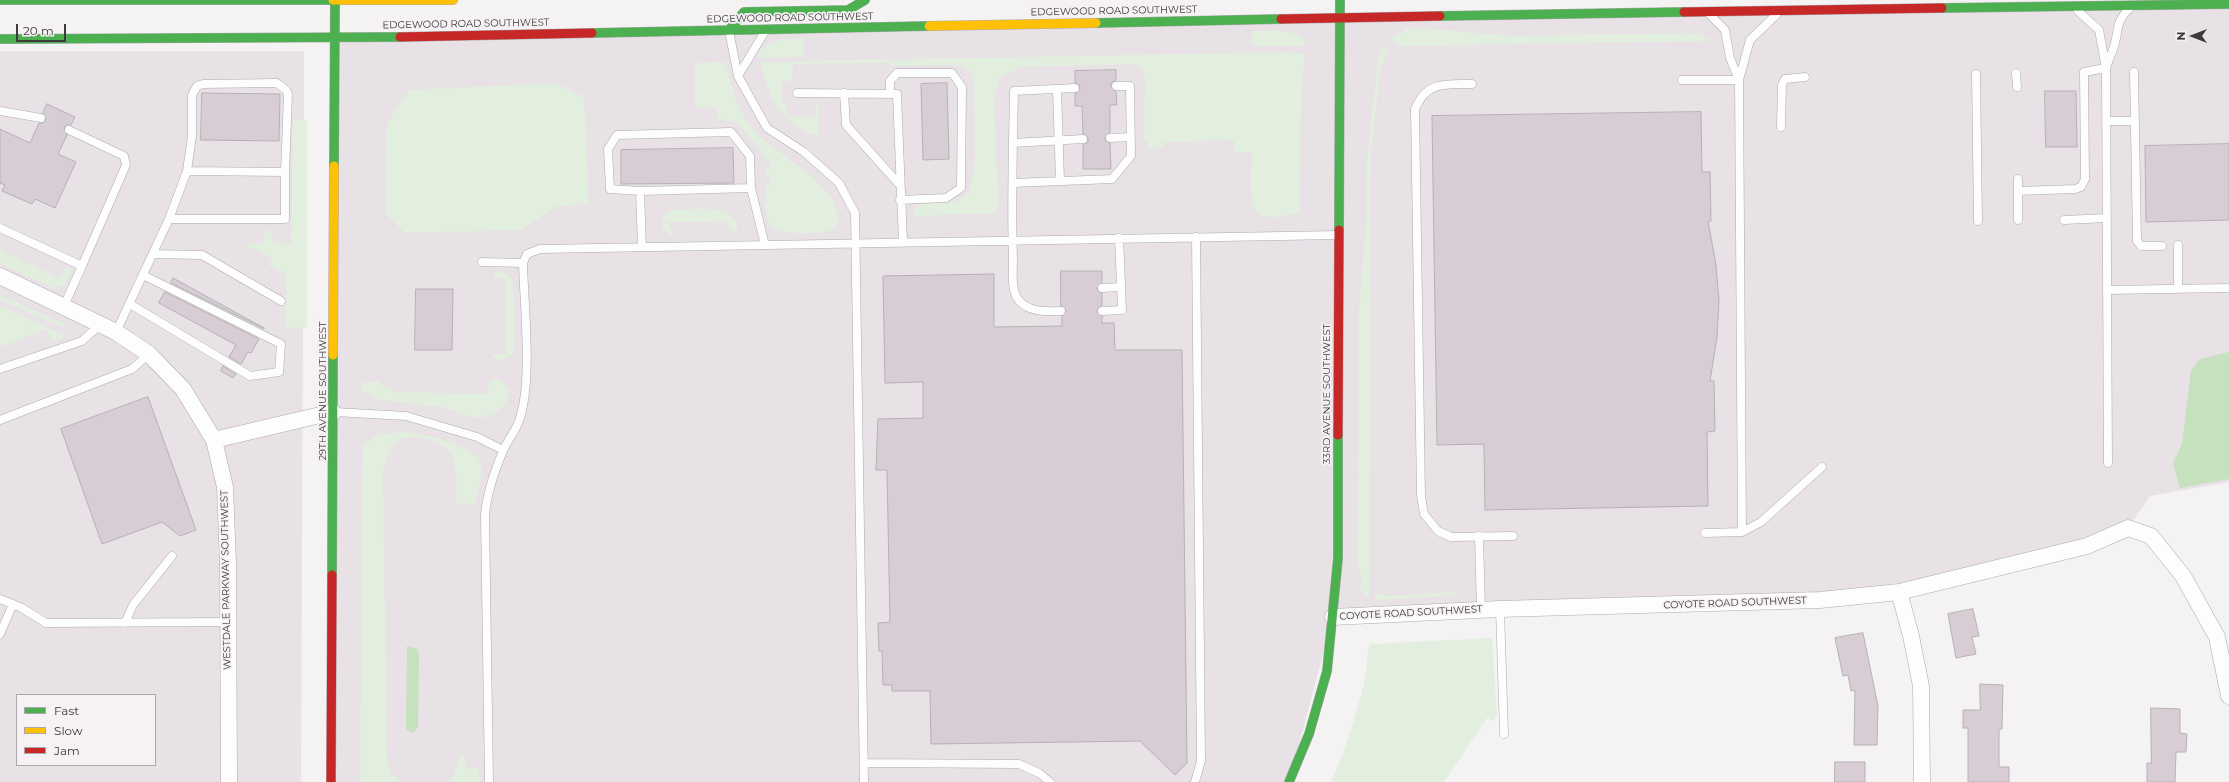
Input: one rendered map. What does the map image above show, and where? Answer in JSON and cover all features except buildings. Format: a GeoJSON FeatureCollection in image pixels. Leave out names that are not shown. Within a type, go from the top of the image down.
{"type":"FeatureCollection","features":[{"type":"Feature","properties":{"kind":"main road"},"geometry":{"type":"LineString","coordinates":[[0,0],[453,0]]}},
{"type":"Feature","properties":{"kind":"main road"},"geometry":{"type":"LineString","coordinates":[[729,30],[744,12],[848,10],[865,0]]}},
{"type":"Feature","properties":{"kind":"main road","name":"33RD AVENUE SOUTHWEST"},"geometry":{"type":"LineString","coordinates":[[1289,782],[1309,734],[1327,671],[1338,558],[1340,0]]}},
{"type":"Feature","properties":{"kind":"main road"},"geometry":{"type":"LineString","coordinates":[[1723,12],[1725,0]]}},
{"type":"Feature","properties":{"kind":"main road","name":"29TH AVENUE SOUTHWEST"},"geometry":{"type":"LineString","coordinates":[[331,782],[335,1]]}},
{"type":"Feature","properties":{"kind":"main road","name":"EDGEWOOD ROAD SOUTHWEST"},"geometry":{"type":"LineString","coordinates":[[0,39],[335,38],[1340,18],[2229,4]]}},
{"type":"Feature","properties":{"kind":"street","name":"WESTDALE PARKWAY SOUTHWEST"},"geometry":{"type":"LineString","coordinates":[[0,276],[101,324],[149,354],[183,389],[214,440],[225,487],[229,782]]}},
{"type":"Feature","properties":{"kind":"street"},"geometry":{"type":"LineString","coordinates":[[214,440],[333,412]]}},
{"type":"Feature","properties":{"kind":"street","name":"COYOTE ROAD SOUTHWEST"},"geometry":{"type":"LineString","coordinates":[[1333,617],[1500,609],[1820,600],[1899,592],[2087,546],[2128,528],[2151,536],[2183,576],[2217,637],[2229,696]]}},
{"type":"Feature","properties":{"kind":"street"},"geometry":{"type":"LineString","coordinates":[[1899,592],[1911,636],[1921,686],[1922,782]]}},
{"type":"Feature","properties":{"kind":"lane"},"geometry":{"type":"LineString","coordinates":[[2071,6],[2092,21],[2099,30],[2106,68],[2108,462]]}},
{"type":"Feature","properties":{"kind":"lane"},"geometry":{"type":"LineString","coordinates":[[2106,68],[2115,42],[2117,26],[2122,16],[2133,6]]}},
{"type":"Feature","properties":{"kind":"lane"},"geometry":{"type":"LineString","coordinates":[[1742,532],[1739,80],[1750,40],[1781,11]]}},
{"type":"Feature","properties":{"kind":"lane"},"geometry":{"type":"LineString","coordinates":[[1707,12],[1725,30],[1730,58],[1739,80]]}},
{"type":"Feature","properties":{"kind":"lane"},"geometry":{"type":"LineString","coordinates":[[729,30],[738,76],[767,128],[804,152],[839,183],[855,213],[857,243],[865,764],[864,782]]}},
{"type":"Feature","properties":{"kind":"lane"},"geometry":{"type":"LineString","coordinates":[[738,76],[766,30]]}},
{"type":"Feature","properties":{"kind":"lane"},"geometry":{"type":"LineString","coordinates":[[2018,191],[2075,189],[2081,187],[2085,179],[2084,72],[2106,68]]}},
{"type":"Feature","properties":{"kind":"lane"},"geometry":{"type":"LineString","coordinates":[[2134,72],[2137,241],[2142,246],[2162,246]]}},
{"type":"Feature","properties":{"kind":"lane"},"geometry":{"type":"LineString","coordinates":[[890,94],[890,81],[897,73],[952,73],[962,87],[961,188],[946,198],[900,200]]}},
{"type":"Feature","properties":{"kind":"lane"},"geometry":{"type":"LineString","coordinates":[[2016,73],[2017,87]]}},
{"type":"Feature","properties":{"kind":"lane"},"geometry":{"type":"LineString","coordinates":[[1976,74],[1978,221]]}},
{"type":"Feature","properties":{"kind":"lane"},"geometry":{"type":"LineString","coordinates":[[1781,127],[1782,85],[1785,79],[1805,77]]}},
{"type":"Feature","properties":{"kind":"lane"},"geometry":{"type":"LineString","coordinates":[[1682,80],[1739,80]]}},
{"type":"Feature","properties":{"kind":"lane"},"geometry":{"type":"LineString","coordinates":[[116,332],[169,219],[187,171],[192,136],[192,95],[197,86],[203,84],[277,83],[286,90],[288,94],[285,219],[169,219]]}},
{"type":"Feature","properties":{"kind":"lane"},"geometry":{"type":"LineString","coordinates":[[1472,84],[1432,87],[1421,96],[1415,109],[1421,495],[1424,514],[1438,530],[1451,537],[1513,536]]}},
{"type":"Feature","properties":{"kind":"lane"},"geometry":{"type":"LineString","coordinates":[[1013,183],[1112,179],[1131,156],[1130,86],[1116,86]]}},
{"type":"Feature","properties":{"kind":"lane"},"geometry":{"type":"LineString","coordinates":[[1061,311],[1046,312],[1024,306],[1017,298],[1014,288],[1012,240],[1014,91],[1075,88]]}},
{"type":"Feature","properties":{"kind":"lane"},"geometry":{"type":"LineString","coordinates":[[1057,89],[1060,181]]}},
{"type":"Feature","properties":{"kind":"lane"},"geometry":{"type":"LineString","coordinates":[[797,93],[897,94],[899,184],[903,242]]}},
{"type":"Feature","properties":{"kind":"lane"},"geometry":{"type":"LineString","coordinates":[[844,93],[846,125],[899,184]]}},
{"type":"Feature","properties":{"kind":"lane"},"geometry":{"type":"LineString","coordinates":[[0,111],[41,118]]}},
{"type":"Feature","properties":{"kind":"lane"},"geometry":{"type":"LineString","coordinates":[[2106,121],[2134,121]]}},
{"type":"Feature","properties":{"kind":"lane"},"geometry":{"type":"LineString","coordinates":[[64,306],[126,165],[124,156],[69,130]]}},
{"type":"Feature","properties":{"kind":"lane"},"geometry":{"type":"LineString","coordinates":[[751,188],[640,191],[610,189],[608,149],[616,135],[731,132],[750,156],[751,188],[764,245]]}},
{"type":"Feature","properties":{"kind":"lane"},"geometry":{"type":"LineString","coordinates":[[1110,138],[1131,137]]}},
{"type":"Feature","properties":{"kind":"lane"},"geometry":{"type":"LineString","coordinates":[[1013,143],[1083,139]]}},
{"type":"Feature","properties":{"kind":"lane"},"geometry":{"type":"LineString","coordinates":[[187,171],[286,172]]}},
{"type":"Feature","properties":{"kind":"lane"},"geometry":{"type":"LineString","coordinates":[[2018,179],[2018,220]]}},
{"type":"Feature","properties":{"kind":"lane"},"geometry":{"type":"LineString","coordinates":[[640,191],[642,247]]}},
{"type":"Feature","properties":{"kind":"lane"},"geometry":{"type":"LineString","coordinates":[[2064,220],[2107,218]]}},
{"type":"Feature","properties":{"kind":"lane"},"geometry":{"type":"LineString","coordinates":[[0,228],[82,266]]}},
{"type":"Feature","properties":{"kind":"lane"},"geometry":{"type":"LineString","coordinates":[[489,782],[485,515],[487,492],[503,450],[519,422],[526,380],[523,263],[527,254],[540,249],[1338,235]]}},
{"type":"Feature","properties":{"kind":"lane"},"geometry":{"type":"LineString","coordinates":[[1195,782],[1201,761],[1196,237]]}},
{"type":"Feature","properties":{"kind":"lane"},"geometry":{"type":"LineString","coordinates":[[1102,311],[1122,310],[1119,238]]}},
{"type":"Feature","properties":{"kind":"lane"},"geometry":{"type":"LineString","coordinates":[[2178,245],[2178,289]]}},
{"type":"Feature","properties":{"kind":"lane"},"geometry":{"type":"LineString","coordinates":[[153,254],[202,255],[281,301]]}},
{"type":"Feature","properties":{"kind":"lane"},"geometry":{"type":"LineString","coordinates":[[482,262],[523,263]]}},
{"type":"Feature","properties":{"kind":"lane"},"geometry":{"type":"LineString","coordinates":[[130,304],[250,376],[279,372],[281,344],[143,275]]}},
{"type":"Feature","properties":{"kind":"lane"},"geometry":{"type":"LineString","coordinates":[[1102,288],[1121,287]]}},
{"type":"Feature","properties":{"kind":"lane"},"geometry":{"type":"LineString","coordinates":[[2107,290],[2229,288]]}},
{"type":"Feature","properties":{"kind":"lane"},"geometry":{"type":"LineString","coordinates":[[0,370],[82,341],[101,324]]}},
{"type":"Feature","properties":{"kind":"lane"},"geometry":{"type":"LineString","coordinates":[[0,420],[132,369],[149,354]]}},
{"type":"Feature","properties":{"kind":"lane"},"geometry":{"type":"LineString","coordinates":[[333,412],[406,416],[478,437],[503,450]]}},
{"type":"Feature","properties":{"kind":"lane"},"geometry":{"type":"LineString","coordinates":[[1705,533],[1742,532],[1760,522],[1822,467]]}},
{"type":"Feature","properties":{"kind":"lane"},"geometry":{"type":"LineString","coordinates":[[1479,536],[1481,610]]}},
{"type":"Feature","properties":{"kind":"lane"},"geometry":{"type":"LineString","coordinates":[[125,623],[133,605],[172,556]]}},
{"type":"Feature","properties":{"kind":"lane"},"geometry":{"type":"LineString","coordinates":[[0,599],[13,604],[46,623],[228,622]]}},
{"type":"Feature","properties":{"kind":"lane"},"geometry":{"type":"LineString","coordinates":[[0,634],[13,604]]}},
{"type":"Feature","properties":{"kind":"lane"},"geometry":{"type":"LineString","coordinates":[[1500,609],[1504,734]]}},
{"type":"Feature","properties":{"kind":"lane"},"geometry":{"type":"LineString","coordinates":[[865,764],[1019,764],[1039,773],[1050,782]]}},
{"type":"Feature","properties":{"kind":"shaded area"},"geometry":{"type":"Polygon","coordinates":[[[2229,4],[2229,482],[2150,496],[2128,528],[1899,592],[1333,617],[1289,782],[331,782],[335,38],[2229,4]]]}},
{"type":"Feature","properties":{"kind":"shaded area"},"geometry":{"type":"Polygon","coordinates":[[[1421,28],[1512,36],[1691,33],[1701,35],[1711,41],[1398,46],[1391,38],[1406,29],[1421,28]]]}},
{"type":"Feature","properties":{"kind":"shaded area"},"geometry":{"type":"Polygon","coordinates":[[[1252,31],[1285,31],[1303,38],[1304,46],[1251,46],[1252,31]]]}},
{"type":"Feature","properties":{"kind":"shaded area"},"geometry":{"type":"Polygon","coordinates":[[[804,38],[804,57],[761,58],[757,56],[761,50],[771,43],[783,39],[804,38]]]}},
{"type":"Feature","properties":{"kind":"shaded area"},"geometry":{"type":"Polygon","coordinates":[[[1382,48],[1389,50],[1380,70],[1371,155],[1369,598],[1361,590],[1358,579],[1361,583],[1362,581],[1358,563],[1359,311],[1367,214],[1367,160],[1378,59],[1382,48]]]}},
{"type":"Feature","properties":{"kind":"shaded area"},"geometry":{"type":"Polygon","coordinates":[[[0,51],[304,51],[301,782],[0,782],[0,51]]]}},
{"type":"Feature","properties":{"kind":"shaded area"},"geometry":{"type":"Polygon","coordinates":[[[1289,52],[1305,54],[1301,92],[1300,211],[1280,217],[1261,215],[1256,211],[1251,192],[1252,152],[1235,152],[1234,140],[1163,142],[1163,147],[1147,148],[1147,139],[1144,139],[1145,80],[1143,69],[1136,64],[1020,67],[1000,78],[994,96],[998,202],[995,213],[915,216],[913,212],[919,204],[953,202],[961,199],[970,191],[975,159],[974,80],[969,70],[959,65],[892,66],[886,62],[793,64],[792,81],[782,81],[782,103],[787,107],[788,117],[815,117],[816,103],[818,102],[819,136],[807,132],[797,126],[780,110],[768,88],[762,65],[762,62],[1289,52]]]}},
{"type":"Feature","properties":{"kind":"shaded area"},"geometry":{"type":"Polygon","coordinates":[[[725,62],[738,104],[746,120],[753,129],[763,139],[821,185],[832,198],[837,212],[836,226],[833,229],[822,232],[792,233],[774,229],[770,224],[767,218],[765,186],[769,185],[769,175],[765,175],[765,167],[771,167],[770,159],[764,159],[762,152],[737,122],[725,121],[725,118],[717,120],[717,107],[695,107],[695,63],[725,62]]]}},
{"type":"Feature","properties":{"kind":"shaded area"},"geometry":{"type":"Polygon","coordinates":[[[556,83],[584,97],[589,204],[558,206],[521,230],[405,233],[385,213],[387,123],[409,90],[556,83]]]}},
{"type":"Feature","properties":{"kind":"shaded area"},"geometry":{"type":"Polygon","coordinates":[[[293,120],[307,120],[307,328],[286,327],[286,274],[269,266],[272,259],[243,244],[263,243],[265,230],[270,230],[272,233],[273,243],[291,244],[293,120]]]}},
{"type":"Feature","properties":{"kind":"shaded area"},"geometry":{"type":"Polygon","coordinates":[[[712,209],[722,211],[730,215],[736,221],[737,231],[735,235],[726,221],[667,222],[675,236],[670,235],[663,228],[662,220],[664,216],[673,210],[712,209]]]}},
{"type":"Feature","properties":{"kind":"shaded area"},"geometry":{"type":"Polygon","coordinates":[[[0,250],[59,278],[67,267],[71,269],[71,273],[64,286],[53,288],[0,263],[0,250]]]}},
{"type":"Feature","properties":{"kind":"shaded area"},"geometry":{"type":"Polygon","coordinates":[[[501,271],[511,278],[513,283],[515,323],[514,348],[512,355],[501,361],[493,357],[494,354],[506,354],[506,279],[495,278],[493,274],[501,271]]]}},
{"type":"Feature","properties":{"kind":"shaded area"},"geometry":{"type":"Polygon","coordinates":[[[0,296],[63,323],[69,330],[0,300],[0,296]]]}},
{"type":"Feature","properties":{"kind":"shaded area"},"geometry":{"type":"Polygon","coordinates":[[[0,306],[66,336],[55,341],[52,340],[47,329],[0,347],[0,306]]]}},
{"type":"Feature","properties":{"kind":"shaded area"},"geometry":{"type":"Polygon","coordinates":[[[2229,352],[2229,479],[2180,488],[2173,463],[2182,444],[2191,371],[2200,359],[2229,352]]]}},
{"type":"Feature","properties":{"kind":"shaded area"},"geometry":{"type":"Polygon","coordinates":[[[495,379],[506,386],[509,398],[504,406],[495,413],[481,418],[472,417],[441,407],[375,399],[362,390],[362,382],[377,381],[384,387],[392,388],[393,392],[488,394],[489,382],[495,379]]]}},
{"type":"Feature","properties":{"kind":"shaded area"},"geometry":{"type":"Polygon","coordinates":[[[403,432],[432,437],[461,447],[478,457],[481,463],[482,474],[475,504],[456,503],[455,466],[451,454],[441,444],[424,438],[407,438],[394,444],[388,455],[383,476],[387,758],[391,773],[402,782],[360,782],[363,444],[380,434],[403,432]]]}},
{"type":"Feature","properties":{"kind":"shaded area"},"geometry":{"type":"Polygon","coordinates":[[[1463,591],[1453,596],[1377,600],[1375,592],[1387,596],[1463,591]]]}},
{"type":"Feature","properties":{"kind":"shaded area"},"geometry":{"type":"Polygon","coordinates":[[[1492,638],[1497,714],[1493,721],[1487,718],[1444,782],[1331,782],[1345,746],[1357,708],[1365,678],[1369,646],[1372,644],[1492,638]]]}},
{"type":"Feature","properties":{"kind":"shaded area"},"geometry":{"type":"Polygon","coordinates":[[[407,646],[417,649],[419,655],[418,728],[412,733],[406,729],[407,646]]]}},
{"type":"Feature","properties":{"kind":"shaded area"},"geometry":{"type":"Polygon","coordinates":[[[462,754],[465,754],[465,769],[479,768],[479,782],[446,782],[451,780],[462,754]]]}},
{"type":"Feature","properties":{"kind":"traffic: fast"},"geometry":{"type":"LineString","coordinates":[[0,0],[333,0]]}},
{"type":"Feature","properties":{"kind":"traffic: fast"},"geometry":{"type":"LineString","coordinates":[[334,166],[335,0]]}},
{"type":"Feature","properties":{"kind":"traffic: fast"},"geometry":{"type":"LineString","coordinates":[[729,30],[744,12],[848,10],[865,0]]}},
{"type":"Feature","properties":{"kind":"traffic: fast"},"geometry":{"type":"LineString","coordinates":[[1339,230],[1340,0]]}},
{"type":"Feature","properties":{"kind":"traffic: fast"},"geometry":{"type":"LineString","coordinates":[[1942,8],[2229,4]]}},
{"type":"Feature","properties":{"kind":"traffic: fast"},"geometry":{"type":"LineString","coordinates":[[1440,16],[1684,12]]}},
{"type":"Feature","properties":{"kind":"traffic: fast"},"geometry":{"type":"LineString","coordinates":[[1096,23],[1281,19]]}},
{"type":"Feature","properties":{"kind":"traffic: fast"},"geometry":{"type":"LineString","coordinates":[[592,33],[929,26]]}},
{"type":"Feature","properties":{"kind":"traffic: fast"},"geometry":{"type":"LineString","coordinates":[[0,39],[400,37]]}},
{"type":"Feature","properties":{"kind":"traffic: fast"},"geometry":{"type":"LineString","coordinates":[[332,575],[333,355]]}},
{"type":"Feature","properties":{"kind":"traffic: fast"},"geometry":{"type":"LineString","coordinates":[[1289,782],[1309,734],[1327,671],[1338,558],[1338,435]]}},
{"type":"Feature","properties":{"kind":"traffic: slow"},"geometry":{"type":"LineString","coordinates":[[333,0],[453,0]]}},
{"type":"Feature","properties":{"kind":"traffic: slow"},"geometry":{"type":"LineString","coordinates":[[929,26],[1096,23]]}},
{"type":"Feature","properties":{"kind":"traffic: slow"},"geometry":{"type":"LineString","coordinates":[[333,355],[334,166]]}},
{"type":"Feature","properties":{"kind":"traffic: jam"},"geometry":{"type":"LineString","coordinates":[[1684,12],[1942,8]]}},
{"type":"Feature","properties":{"kind":"traffic: jam"},"geometry":{"type":"LineString","coordinates":[[1281,19],[1440,16]]}},
{"type":"Feature","properties":{"kind":"traffic: jam"},"geometry":{"type":"LineString","coordinates":[[400,37],[592,33]]}},
{"type":"Feature","properties":{"kind":"traffic: jam"},"geometry":{"type":"LineString","coordinates":[[1338,435],[1339,230]]}},
{"type":"Feature","properties":{"kind":"traffic: jam"},"geometry":{"type":"LineString","coordinates":[[331,782],[332,575]]}}]}
